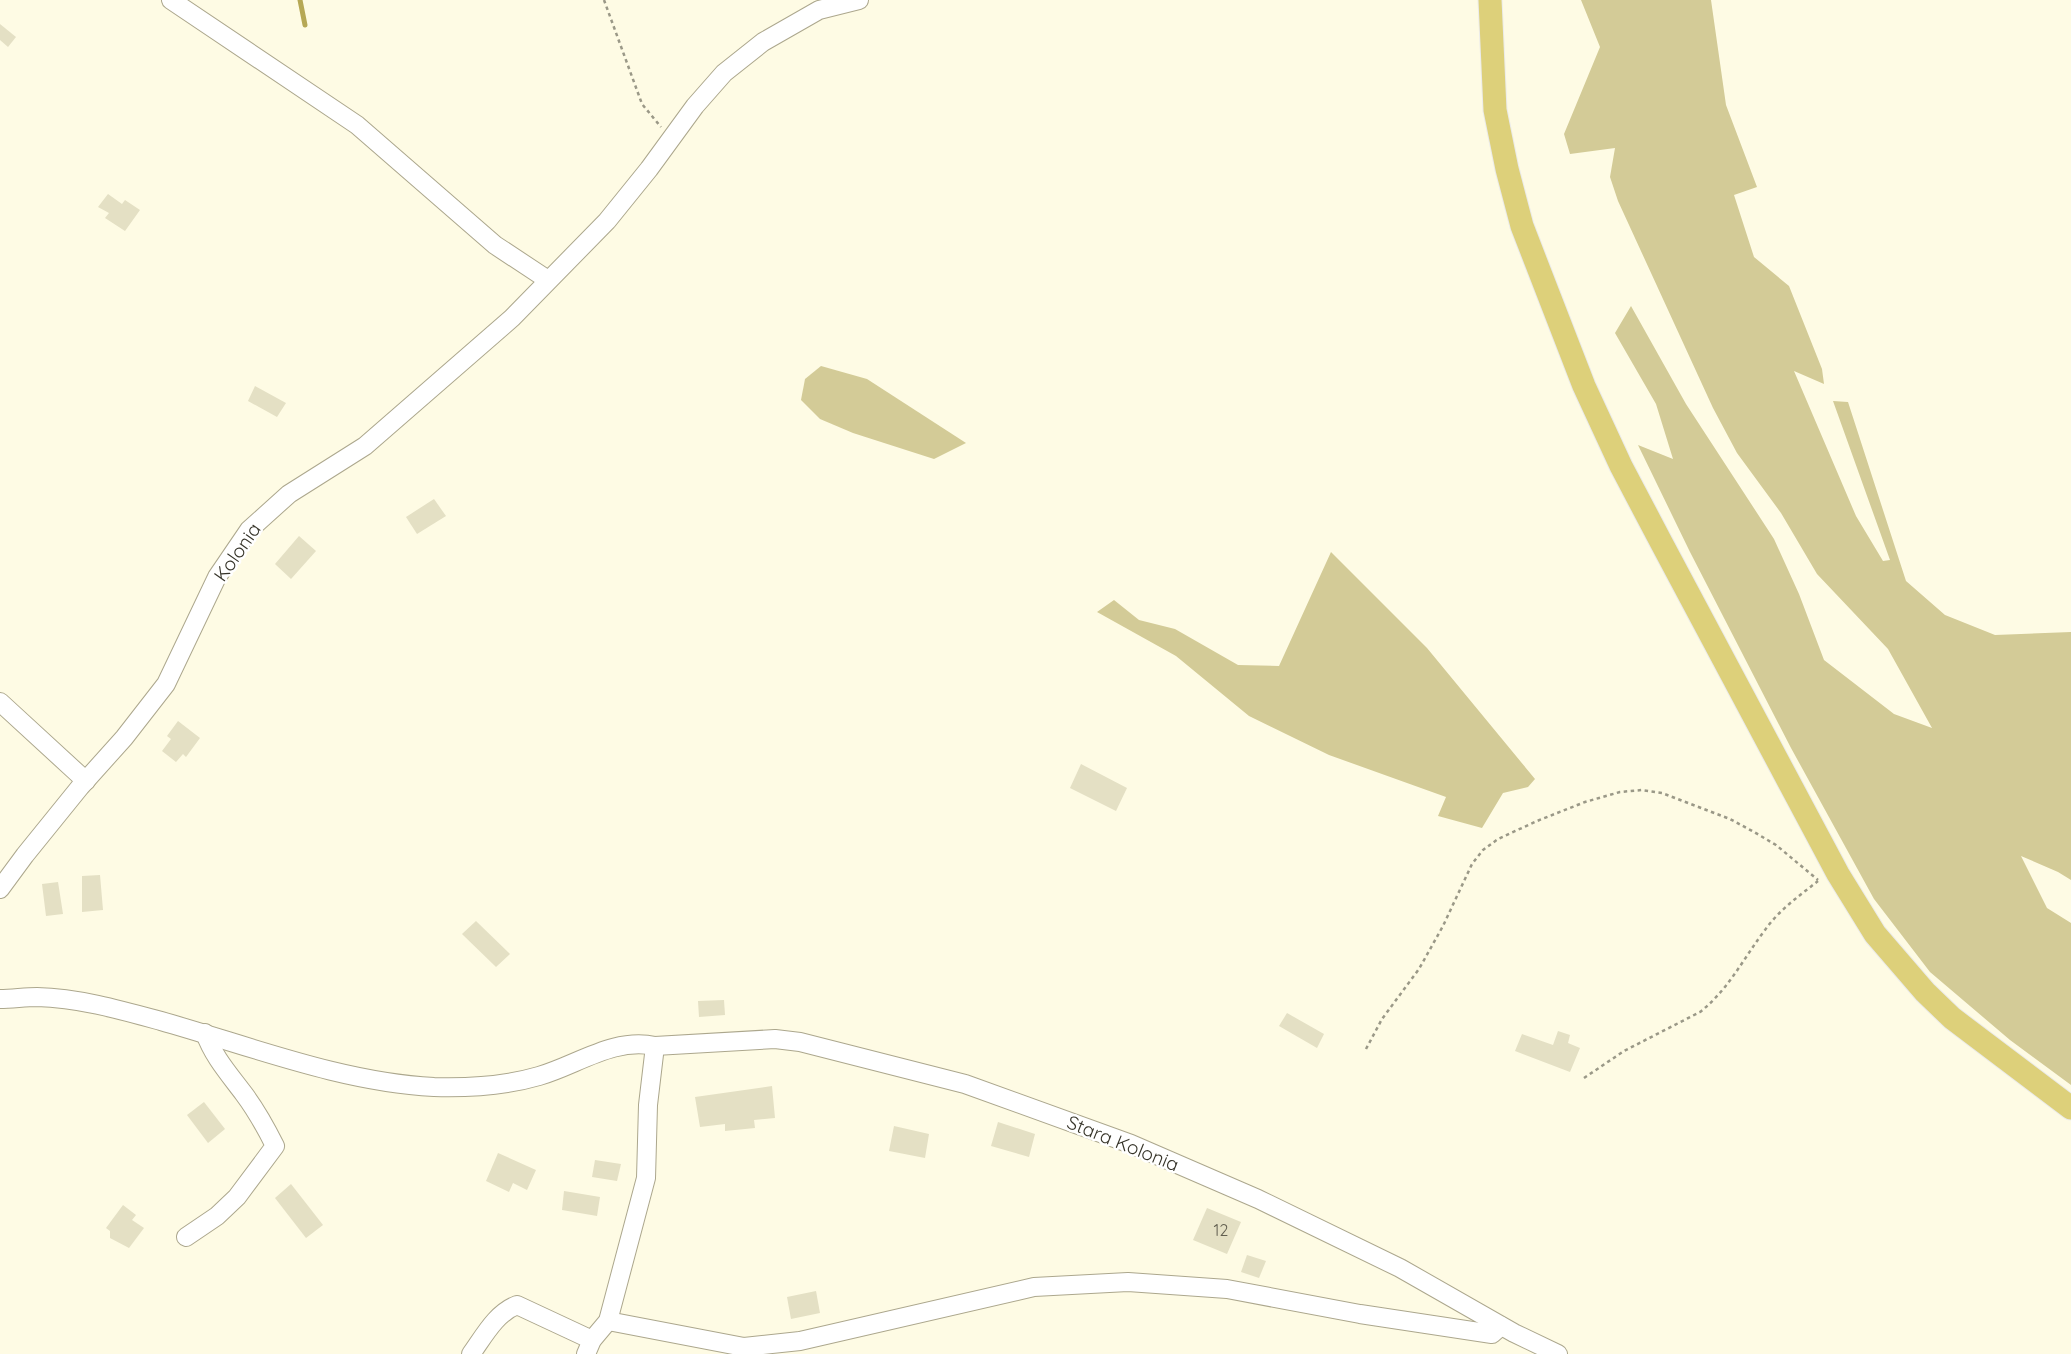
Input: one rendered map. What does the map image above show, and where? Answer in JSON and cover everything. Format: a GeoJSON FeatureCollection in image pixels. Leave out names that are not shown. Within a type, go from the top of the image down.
{"type":"FeatureCollection","features":[{"type":"Feature","properties":{"kind":"main road"},"geometry":{"type":"LineString","coordinates":[[1490,0],[1495,110],[1501,142],[1522,226],[1551,306],[1621,466],[1827,876],[1925,992],[1952,1018],[2071,1108]]}},
{"type":"Feature","properties":{"kind":"street"},"geometry":{"type":"LineString","coordinates":[[171,0],[357,125],[495,245],[548,280]]}},
{"type":"Feature","properties":{"kind":"street","name":"Kolonia"},"geometry":{"type":"LineString","coordinates":[[0,889],[24,856],[166,684],[218,577],[249,530],[289,494],[373,439],[512,318],[607,221],[695,106],[724,73],[763,41],[819,10],[859,0]]}},
{"type":"Feature","properties":{"kind":"street"},"geometry":{"type":"LineString","coordinates":[[0,702],[86,781]]}},
{"type":"Feature","properties":{"kind":"street","name":"Stara Kolonia"},"geometry":{"type":"LineString","coordinates":[[0,999],[37,997],[73,1000],[120,1010],[370,1079],[434,1087],[501,1085],[540,1075],[600,1051],[629,1045],[775,1039],[800,1042],[965,1084],[1131,1143],[1258,1199],[1400,1268],[1500,1326],[1559,1354]]}},
{"type":"Feature","properties":{"kind":"street"},"geometry":{"type":"LineString","coordinates":[[186,1237],[217,1216],[237,1197],[275,1146],[253,1107],[211,1050],[205,1033]]}},
{"type":"Feature","properties":{"kind":"street"},"geometry":{"type":"LineString","coordinates":[[471,1354],[493,1322],[509,1308],[517,1306],[526,1307],[578,1335],[589,1347],[608,1321],[646,1178],[648,1105],[655,1046]]}},
{"type":"Feature","properties":{"kind":"street"},"geometry":{"type":"LineString","coordinates":[[608,1321],[744,1347],[800,1340],[1034,1287],[1128,1282],[1227,1289],[1360,1314],[1492,1334],[1500,1326]]}},
{"type":"Feature","properties":{"kind":"path"},"geometry":{"type":"LineString","coordinates":[[604,0],[642,104],[672,137]]}},
{"type":"Feature","properties":{"kind":"path"},"geometry":{"type":"LineString","coordinates":[[1366,1049],[1382,1019],[1419,970],[1472,864],[1483,850],[1498,839],[1585,802],[1620,792],[1642,790],[1662,793],[1730,819],[1827,876],[1776,916],[1732,979],[1710,1004],[1700,1012],[1624,1051],[1584,1078]]}},
{"type":"Feature","properties":{"kind":"shaded area"},"geometry":{"type":"Polygon","coordinates":[[[1581,0],[1711,0],[1726,105],[1757,187],[1734,195],[1754,257],[1789,286],[1822,369],[1824,384],[1794,371],[1856,516],[1883,561],[1890,560],[1833,401],[1848,402],[1906,581],[1945,615],[1995,635],[2071,632],[2071,880],[2021,856],[2047,908],[2071,923],[2071,1085],[2010,1040],[1930,972],[1874,899],[1791,748],[1638,445],[1673,459],[1656,404],[1615,333],[1631,306],[1686,404],[1774,539],[1799,594],[1824,660],[1894,714],[1932,728],[1888,649],[1817,574],[1781,513],[1737,453],[1713,408],[1618,201],[1610,177],[1615,148],[1570,154],[1564,134],[1600,47],[1581,0]]]}},
{"type":"Feature","properties":{"kind":"shaded area"},"geometry":{"type":"Polygon","coordinates":[[[821,366],[867,379],[966,443],[934,459],[853,433],[820,419],[801,400],[805,379],[821,366]]]}},
{"type":"Feature","properties":{"kind":"shaded area"},"geometry":{"type":"Polygon","coordinates":[[[1331,552],[1427,648],[1535,779],[1528,787],[1503,793],[1482,828],[1438,816],[1446,797],[1329,755],[1249,716],[1176,656],[1097,612],[1114,600],[1139,620],[1175,629],[1238,665],[1279,666],[1331,552]]]}},
{"type":"Feature","properties":{"kind":"building"},"geometry":{"type":"Polygon","coordinates":[[[0,24],[16,37],[8,47],[0,40],[0,24]]]}},
{"type":"Feature","properties":{"kind":"building"},"geometry":{"type":"Polygon","coordinates":[[[108,194],[122,204],[125,200],[140,210],[125,231],[105,218],[109,213],[98,207],[108,194]]]}},
{"type":"Feature","properties":{"kind":"building"},"geometry":{"type":"Polygon","coordinates":[[[255,386],[286,403],[277,417],[248,401],[255,386]]]}},
{"type":"Feature","properties":{"kind":"building"},"geometry":{"type":"Polygon","coordinates":[[[434,499],[446,516],[417,534],[406,517],[434,499]]]}},
{"type":"Feature","properties":{"kind":"building"},"geometry":{"type":"Polygon","coordinates":[[[299,536],[316,551],[291,579],[275,564],[299,536]]]}},
{"type":"Feature","properties":{"kind":"building"},"geometry":{"type":"Polygon","coordinates":[[[178,721],[200,738],[186,757],[183,754],[176,762],[162,751],[171,739],[167,736],[178,721]]]}},
{"type":"Feature","properties":{"kind":"building"},"geometry":{"type":"Polygon","coordinates":[[[1081,764],[1127,788],[1116,811],[1070,788],[1081,764]]]}},
{"type":"Feature","properties":{"kind":"building"},"geometry":{"type":"Polygon","coordinates":[[[100,875],[103,910],[82,912],[82,876],[100,875]]]}},
{"type":"Feature","properties":{"kind":"building"},"geometry":{"type":"Polygon","coordinates":[[[58,882],[63,914],[46,916],[42,884],[58,882]]]}},
{"type":"Feature","properties":{"kind":"building"},"geometry":{"type":"Polygon","coordinates":[[[476,921],[510,954],[496,967],[462,934],[476,921]]]}},
{"type":"Feature","properties":{"kind":"building"},"geometry":{"type":"Polygon","coordinates":[[[724,1000],[725,1015],[699,1017],[698,1001],[724,1000]]]}},
{"type":"Feature","properties":{"kind":"building"},"geometry":{"type":"Polygon","coordinates":[[[1287,1013],[1324,1034],[1317,1048],[1279,1026],[1287,1013]]]}},
{"type":"Feature","properties":{"kind":"building"},"geometry":{"type":"Polygon","coordinates":[[[1558,1031],[1570,1035],[1568,1043],[1580,1048],[1570,1072],[1515,1051],[1522,1034],[1553,1045],[1558,1031]]]}},
{"type":"Feature","properties":{"kind":"building"},"geometry":{"type":"Polygon","coordinates":[[[772,1086],[775,1118],[754,1120],[755,1128],[725,1131],[725,1124],[700,1127],[695,1097],[772,1086]]]}},
{"type":"Feature","properties":{"kind":"building"},"geometry":{"type":"Polygon","coordinates":[[[204,1102],[225,1129],[208,1143],[187,1115],[204,1102]]]}},
{"type":"Feature","properties":{"kind":"building"},"geometry":{"type":"Polygon","coordinates":[[[998,1122],[1035,1134],[1029,1157],[991,1146],[998,1122]]]}},
{"type":"Feature","properties":{"kind":"building"},"geometry":{"type":"Polygon","coordinates":[[[894,1126],[929,1134],[925,1158],[889,1151],[894,1126]]]}},
{"type":"Feature","properties":{"kind":"building"},"geometry":{"type":"Polygon","coordinates":[[[498,1153],[536,1170],[527,1190],[513,1183],[509,1192],[486,1181],[498,1153]]]}},
{"type":"Feature","properties":{"kind":"building"},"geometry":{"type":"Polygon","coordinates":[[[595,1160],[621,1164],[617,1181],[592,1177],[595,1160]]]}},
{"type":"Feature","properties":{"kind":"building"},"geometry":{"type":"Polygon","coordinates":[[[291,1184],[323,1225],[306,1238],[275,1198],[291,1184]]]}},
{"type":"Feature","properties":{"kind":"building"},"geometry":{"type":"Polygon","coordinates":[[[564,1191],[600,1197],[597,1216],[562,1210],[564,1191]]]}},
{"type":"Feature","properties":{"kind":"building"},"geometry":{"type":"Polygon","coordinates":[[[123,1205],[136,1215],[132,1220],[144,1228],[129,1248],[110,1238],[110,1231],[106,1228],[123,1205]]]}},
{"type":"Feature","properties":{"kind":"building"},"geometry":{"type":"Polygon","coordinates":[[[1207,1208],[1241,1222],[1227,1254],[1193,1240],[1207,1208]]]}},
{"type":"Feature","properties":{"kind":"building"},"geometry":{"type":"Polygon","coordinates":[[[1247,1255],[1266,1261],[1259,1278],[1241,1272],[1247,1255]]]}},
{"type":"Feature","properties":{"kind":"building"},"geometry":{"type":"Polygon","coordinates":[[[816,1291],[820,1313],[791,1319],[787,1297],[816,1291]]]}},
{"type":"Feature","properties":{"kind":"waterway"},"geometry":{"type":"LineString","coordinates":[[300,0],[305,25]]}}]}
